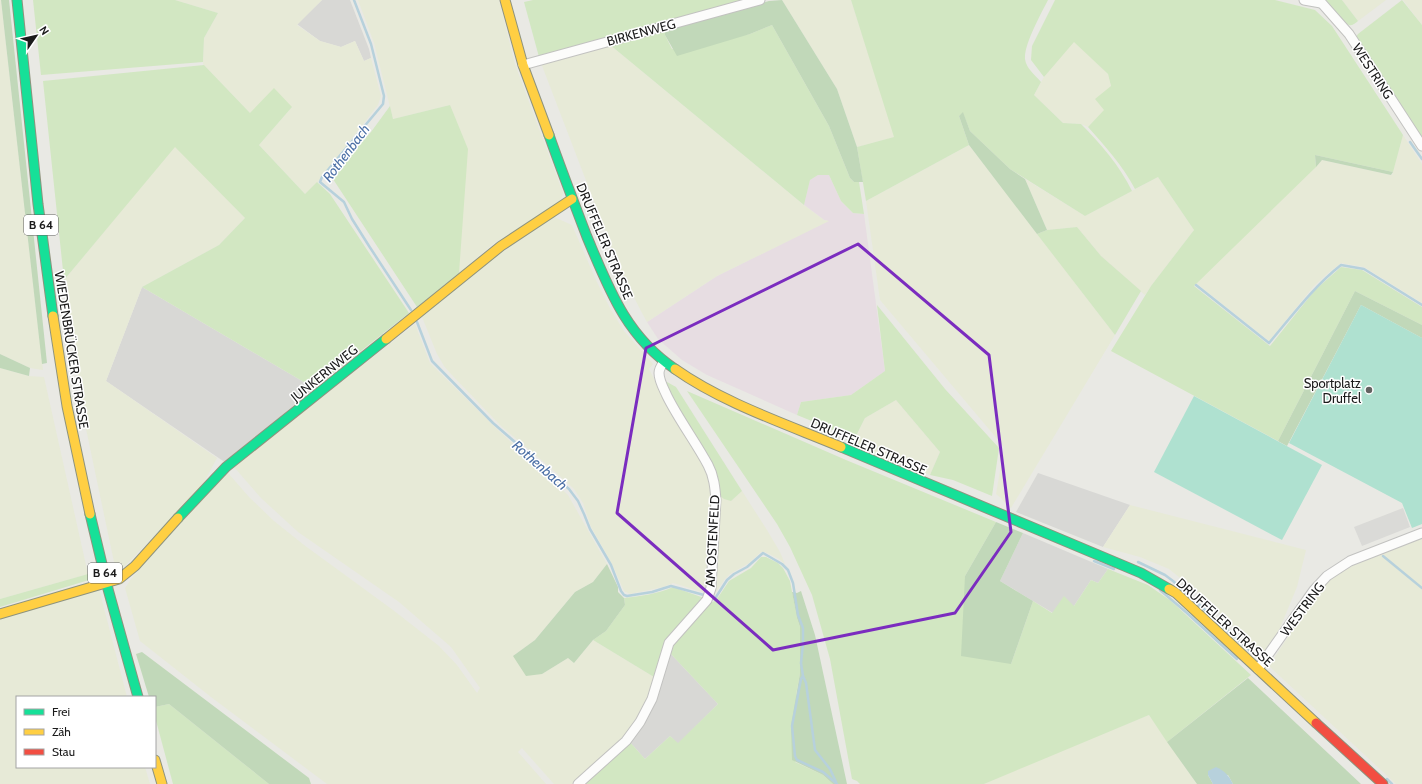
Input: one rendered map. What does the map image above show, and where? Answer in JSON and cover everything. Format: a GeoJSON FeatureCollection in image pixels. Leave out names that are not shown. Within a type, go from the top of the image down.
{"type":"FeatureCollection","features":[{"type":"Feature","properties":{"kind":"street","name":"WIEDENBRÜCKER STRASSE"},"geometry":{"type":"LineString","coordinates":[[17,0],[42,235],[55,331],[75,448],[90,515],[138,696]]}},
{"type":"Feature","properties":{"kind":"street","name":"DRUFFELER STRASSE"},"geometry":{"type":"LineString","coordinates":[[505,0],[523,64],[572,199],[606,283],[617,305],[639,338],[664,362],[694,383],[740,405],[1159,582],[1176,594],[1383,784]]}},
{"type":"Feature","properties":{"kind":"street","name":"BIRKENWEG"},"geometry":{"type":"LineString","coordinates":[[523,64],[760,0]]}},
{"type":"Feature","properties":{"kind":"street"},"geometry":{"type":"LineString","coordinates":[[1304,0],[1320,2]]}},
{"type":"Feature","properties":{"kind":"street","name":"WESTRING"},"geometry":{"type":"LineString","coordinates":[[1320,2],[1349,34],[1422,146]]}},
{"type":"Feature","properties":{"kind":"street","name":"JUNKERNWEG"},"geometry":{"type":"LineString","coordinates":[[0,614],[119,579],[135,566],[226,467],[501,246],[572,199]]}},
{"type":"Feature","properties":{"kind":"street","name":"AM OSTENFELD"},"geometry":{"type":"LineString","coordinates":[[578,784],[626,741],[640,722],[652,699],[669,643],[707,600],[711,588],[716,500],[715,488],[708,465],[683,425],[661,384],[659,374],[664,362]]}},
{"type":"Feature","properties":{"kind":"street","name":"WESTRING"},"geometry":{"type":"LineString","coordinates":[[1258,669],[1314,590],[1327,576],[1350,561],[1422,533]]}},
{"type":"Feature","properties":{"kind":"street"},"geometry":{"type":"LineString","coordinates":[[156,763],[162,784]]}},
{"type":"Feature","properties":{"kind":"highlighted area"},"geometry":{"type":"Polygon","coordinates":[[[858,244],[989,355],[1011,532],[955,613],[773,650],[617,513],[646,348],[858,244]]]}},
{"type":"Feature","properties":{"kind":"shaded area"},"geometry":{"type":"Polygon","coordinates":[[[322,0],[350,0],[371,58],[364,61],[355,41],[341,47],[320,41],[297,24],[322,0]]]}},
{"type":"Feature","properties":{"kind":"shaded area"},"geometry":{"type":"Polygon","coordinates":[[[818,175],[829,175],[841,201],[853,213],[864,214],[885,371],[851,395],[801,402],[797,415],[707,375],[682,360],[658,339],[647,322],[717,276],[828,221],[824,220],[804,205],[810,180],[818,175]]]}},
{"type":"Feature","properties":{"kind":"shaded area"},"geometry":{"type":"Polygon","coordinates":[[[142,287],[314,388],[226,463],[106,381],[142,287]]]}},
{"type":"Feature","properties":{"kind":"shaded area"},"geometry":{"type":"Polygon","coordinates":[[[1038,473],[1130,505],[1103,547],[1016,512],[1038,473]]]}},
{"type":"Feature","properties":{"kind":"shaded area"},"geometry":{"type":"Polygon","coordinates":[[[1403,508],[1410,527],[1362,546],[1354,527],[1403,508]]]}},
{"type":"Feature","properties":{"kind":"shaded area"},"geometry":{"type":"Polygon","coordinates":[[[1023,533],[1108,569],[1098,583],[1091,580],[1074,606],[1053,613],[1000,581],[1023,533]]]}},
{"type":"Feature","properties":{"kind":"shaded area"},"geometry":{"type":"Polygon","coordinates":[[[669,652],[718,704],[678,744],[670,736],[645,759],[629,741],[669,652]]]}},
{"type":"Feature","properties":{"kind":"green space"},"geometry":{"type":"Polygon","coordinates":[[[0,0],[43,370],[30,368],[0,354],[0,0]]]}},
{"type":"Feature","properties":{"kind":"green space"},"geometry":{"type":"Polygon","coordinates":[[[1,0],[9,0],[47,363],[42,364],[1,0]]]}},
{"type":"Feature","properties":{"kind":"green space"},"geometry":{"type":"Polygon","coordinates":[[[33,0],[175,0],[218,13],[204,38],[203,62],[41,75],[33,0]]]}},
{"type":"Feature","properties":{"kind":"green space"},"geometry":{"type":"Polygon","coordinates":[[[175,0],[322,0],[297,25],[320,41],[341,47],[355,41],[364,61],[371,58],[381,96],[378,105],[314,187],[305,194],[259,145],[292,107],[250,113],[203,64],[204,38],[218,13],[175,0]]]}},
{"type":"Feature","properties":{"kind":"green space"},"geometry":{"type":"Polygon","coordinates":[[[358,0],[499,0],[515,64],[563,193],[560,202],[493,244],[459,273],[450,105],[393,119],[374,43],[358,0]]]}},
{"type":"Feature","properties":{"kind":"green space"},"geometry":{"type":"Polygon","coordinates":[[[533,0],[748,0],[539,57],[524,2],[533,0]]]}},
{"type":"Feature","properties":{"kind":"green space"},"geometry":{"type":"Polygon","coordinates":[[[782,0],[851,0],[895,137],[857,147],[837,89],[782,0]]]}},
{"type":"Feature","properties":{"kind":"green space"},"geometry":{"type":"Polygon","coordinates":[[[782,0],[837,89],[857,147],[863,182],[854,182],[850,178],[829,126],[772,25],[750,34],[677,56],[665,35],[665,29],[769,1],[782,0]]]}},
{"type":"Feature","properties":{"kind":"green space"},"geometry":{"type":"Polygon","coordinates":[[[851,0],[1048,0],[1027,45],[1025,53],[1027,65],[1041,82],[1034,95],[1063,123],[1081,124],[1109,155],[1122,173],[1132,191],[1085,216],[1010,169],[970,131],[963,113],[959,116],[969,145],[866,201],[857,147],[894,137],[851,0]]]}},
{"type":"Feature","properties":{"kind":"green space"},"geometry":{"type":"Polygon","coordinates":[[[1055,0],[1275,0],[1315,10],[1332,26],[1403,135],[1393,172],[1315,155],[1316,167],[1194,286],[1270,346],[1315,290],[1341,267],[1362,270],[1422,307],[1422,325],[1355,291],[1278,441],[1111,351],[1151,286],[1194,230],[1158,177],[1135,189],[1119,164],[1088,127],[1104,110],[1095,99],[1111,86],[1108,74],[1074,42],[1044,77],[1031,60],[1032,46],[1055,0]]]}},
{"type":"Feature","properties":{"kind":"green space"},"geometry":{"type":"Polygon","coordinates":[[[1326,0],[1342,0],[1358,21],[1352,25],[1349,25],[1336,14],[1326,0]]]}},
{"type":"Feature","properties":{"kind":"green space"},"geometry":{"type":"Polygon","coordinates":[[[1342,0],[1386,0],[1358,21],[1342,0]]]}},
{"type":"Feature","properties":{"kind":"green space"},"geometry":{"type":"Polygon","coordinates":[[[1402,0],[1422,25],[1422,139],[1355,38],[1358,34],[1402,0]]]}},
{"type":"Feature","properties":{"kind":"green space"},"geometry":{"type":"Polygon","coordinates":[[[1403,0],[1422,0],[1422,25],[1403,0]]]}},
{"type":"Feature","properties":{"kind":"green space"},"geometry":{"type":"Polygon","coordinates":[[[772,25],[829,126],[850,178],[854,182],[859,182],[864,214],[853,213],[841,201],[829,175],[818,175],[810,180],[804,205],[609,44],[665,29],[665,35],[672,49],[750,34],[772,25]]]}},
{"type":"Feature","properties":{"kind":"green space"},"geometry":{"type":"Polygon","coordinates":[[[1074,41],[1108,74],[1111,86],[1100,104],[1105,110],[1088,127],[1081,124],[1063,123],[1034,95],[1044,77],[1074,41]]]}},
{"type":"Feature","properties":{"kind":"green space"},"geometry":{"type":"Polygon","coordinates":[[[609,44],[804,205],[824,220],[829,221],[717,276],[647,322],[621,272],[541,63],[609,44]]]}},
{"type":"Feature","properties":{"kind":"green space"},"geometry":{"type":"Polygon","coordinates":[[[204,65],[250,113],[274,88],[292,107],[259,145],[305,194],[317,182],[330,194],[409,313],[314,388],[142,287],[219,245],[245,218],[175,147],[64,280],[43,81],[204,65]]]}},
{"type":"Feature","properties":{"kind":"green space"},"geometry":{"type":"Polygon","coordinates":[[[450,105],[468,149],[459,273],[417,307],[331,176],[371,132],[390,106],[393,119],[450,105]]]}},
{"type":"Feature","properties":{"kind":"green space"},"geometry":{"type":"Polygon","coordinates":[[[963,112],[970,131],[1010,169],[1025,179],[1047,230],[1037,234],[969,145],[959,116],[963,112]]]}},
{"type":"Feature","properties":{"kind":"green space"},"geometry":{"type":"Polygon","coordinates":[[[1403,135],[1422,164],[1422,303],[1364,267],[1341,263],[1313,287],[1269,341],[1196,283],[1322,160],[1392,175],[1403,135]]]}},
{"type":"Feature","properties":{"kind":"green space"},"geometry":{"type":"Polygon","coordinates":[[[969,145],[1115,335],[1011,508],[996,494],[1004,447],[880,300],[866,201],[969,145]]]}},
{"type":"Feature","properties":{"kind":"green space"},"geometry":{"type":"Polygon","coordinates":[[[175,146],[245,218],[219,245],[142,287],[106,381],[217,458],[202,486],[122,568],[116,567],[114,562],[85,424],[64,280],[175,146]]]}},
{"type":"Feature","properties":{"kind":"green space"},"geometry":{"type":"Polygon","coordinates":[[[1315,155],[1393,172],[1391,175],[1322,160],[1316,167],[1315,155]]]}},
{"type":"Feature","properties":{"kind":"green space"},"geometry":{"type":"Polygon","coordinates":[[[1158,177],[1194,230],[1145,295],[1101,256],[1077,227],[1047,230],[1025,179],[1085,216],[1158,177]]]}},
{"type":"Feature","properties":{"kind":"green space"},"geometry":{"type":"Polygon","coordinates":[[[554,217],[572,225],[611,310],[624,331],[653,364],[649,369],[669,408],[704,467],[710,480],[712,496],[706,593],[673,583],[663,587],[630,594],[624,591],[612,564],[591,527],[583,503],[574,489],[501,426],[451,374],[437,354],[422,317],[483,265],[554,217]]]}},
{"type":"Feature","properties":{"kind":"green space"},"geometry":{"type":"Polygon","coordinates":[[[1077,227],[1101,256],[1141,291],[1115,335],[1037,234],[1047,230],[1077,227]]]}},
{"type":"Feature","properties":{"kind":"green space"},"geometry":{"type":"Polygon","coordinates":[[[1355,291],[1422,325],[1422,338],[1361,305],[1287,446],[1278,441],[1355,291]]]}},
{"type":"Feature","properties":{"kind":"green space"},"geometry":{"type":"Polygon","coordinates":[[[877,305],[945,389],[999,448],[992,496],[953,480],[930,475],[940,452],[896,400],[865,418],[852,444],[839,433],[797,415],[801,402],[851,395],[885,371],[877,305]]]}},
{"type":"Feature","properties":{"kind":"green space","name":"Sportplatz Druffel"},"geometry":{"type":"Polygon","coordinates":[[[1361,305],[1422,338],[1422,524],[1412,528],[1402,503],[1289,443],[1361,305]]]}},
{"type":"Feature","properties":{"kind":"green space"},"geometry":{"type":"Polygon","coordinates":[[[415,324],[430,363],[497,429],[568,495],[607,564],[593,582],[575,592],[535,640],[513,656],[542,674],[568,658],[574,663],[593,640],[654,677],[644,706],[634,723],[622,738],[572,784],[554,784],[522,748],[518,752],[546,784],[327,784],[211,697],[140,641],[125,588],[131,579],[193,508],[228,473],[249,497],[274,521],[439,646],[457,665],[477,693],[480,688],[451,647],[399,602],[298,532],[261,498],[234,467],[415,324]]]}},
{"type":"Feature","properties":{"kind":"green space"},"geometry":{"type":"Polygon","coordinates":[[[0,354],[30,368],[29,376],[0,368],[0,354]]]}},
{"type":"Feature","properties":{"kind":"green space"},"geometry":{"type":"Polygon","coordinates":[[[0,368],[29,376],[44,377],[88,574],[0,599],[0,368]]]}},
{"type":"Feature","properties":{"kind":"green space"},"geometry":{"type":"Polygon","coordinates":[[[667,382],[676,387],[742,491],[731,501],[724,499],[719,495],[664,383],[667,382]]]}},
{"type":"Feature","properties":{"kind":"green space"},"geometry":{"type":"Polygon","coordinates":[[[687,391],[846,460],[996,522],[965,576],[1011,664],[1033,601],[1052,613],[1064,596],[1074,606],[1091,580],[1098,583],[1108,569],[1148,585],[1171,601],[1251,675],[1167,742],[1149,715],[984,784],[860,784],[852,779],[830,659],[812,595],[790,547],[777,524],[687,391]]]}},
{"type":"Feature","properties":{"kind":"green space"},"geometry":{"type":"Polygon","coordinates":[[[1194,396],[1322,465],[1282,540],[1154,472],[1194,396]]]}},
{"type":"Feature","properties":{"kind":"green space"},"geometry":{"type":"Polygon","coordinates":[[[896,400],[940,452],[930,475],[908,466],[898,464],[852,444],[865,418],[896,400]]]}},
{"type":"Feature","properties":{"kind":"green space"},"geometry":{"type":"Polygon","coordinates":[[[742,491],[780,552],[785,564],[779,559],[765,552],[761,552],[749,563],[730,574],[713,595],[719,495],[731,501],[742,491]]]}},
{"type":"Feature","properties":{"kind":"green space"},"geometry":{"type":"Polygon","coordinates":[[[1130,505],[1306,550],[1297,587],[1277,635],[1264,653],[1256,648],[1195,590],[1169,569],[1140,557],[1103,547],[1130,505]]]}},
{"type":"Feature","properties":{"kind":"green space"},"geometry":{"type":"Polygon","coordinates":[[[996,522],[1023,533],[1000,581],[1033,601],[1011,664],[961,656],[965,576],[996,522]]]}},
{"type":"Feature","properties":{"kind":"green space"},"geometry":{"type":"Polygon","coordinates":[[[1422,538],[1422,784],[1396,784],[1269,666],[1317,592],[1330,579],[1352,566],[1422,538]]]}},
{"type":"Feature","properties":{"kind":"green space"},"geometry":{"type":"Polygon","coordinates":[[[761,557],[766,557],[778,563],[783,568],[790,581],[800,627],[800,673],[796,695],[795,762],[823,775],[833,784],[583,784],[629,741],[645,759],[670,736],[678,743],[718,704],[669,652],[673,643],[710,602],[713,602],[719,596],[729,581],[751,568],[761,557]]]}},
{"type":"Feature","properties":{"kind":"green space"},"geometry":{"type":"Polygon","coordinates":[[[607,564],[618,587],[618,592],[624,598],[625,605],[606,631],[593,640],[574,663],[568,658],[542,674],[526,676],[513,656],[535,640],[575,592],[593,582],[607,564]]]}},
{"type":"Feature","properties":{"kind":"green space"},"geometry":{"type":"Polygon","coordinates":[[[88,574],[89,580],[0,607],[0,599],[88,574]]]}},
{"type":"Feature","properties":{"kind":"green space"},"geometry":{"type":"Polygon","coordinates":[[[673,587],[704,598],[657,669],[654,677],[593,640],[606,631],[625,605],[624,598],[655,593],[673,587]]]}},
{"type":"Feature","properties":{"kind":"green space"},"geometry":{"type":"Polygon","coordinates":[[[99,589],[127,696],[16,696],[16,768],[145,768],[150,784],[0,784],[0,617],[99,589]]]}},
{"type":"Feature","properties":{"kind":"green space"},"geometry":{"type":"Polygon","coordinates":[[[801,591],[815,635],[847,784],[833,784],[823,775],[792,760],[791,726],[800,673],[800,627],[792,592],[797,593],[801,591]]]}},
{"type":"Feature","properties":{"kind":"green space"},"geometry":{"type":"Polygon","coordinates":[[[142,652],[309,778],[311,784],[269,784],[169,704],[156,707],[156,696],[149,696],[136,654],[142,652]]]}},
{"type":"Feature","properties":{"kind":"green space"},"geometry":{"type":"Polygon","coordinates":[[[1248,678],[1361,784],[1233,784],[1228,775],[1208,775],[1213,784],[1197,784],[1167,742],[1248,678]]]}},
{"type":"Feature","properties":{"kind":"green space"},"geometry":{"type":"Polygon","coordinates":[[[169,704],[269,784],[173,784],[156,721],[156,707],[169,704]]]}},
{"type":"Feature","properties":{"kind":"green space"},"geometry":{"type":"Polygon","coordinates":[[[1149,715],[1197,784],[984,784],[1036,761],[1149,715]]]}},
{"type":"Feature","properties":{"kind":"water"},"geometry":{"type":"Polygon","coordinates":[[[1216,767],[1226,774],[1233,784],[1213,784],[1208,775],[1208,771],[1216,767]]]}},
{"type":"Feature","properties":{"kind":"waterway","name":"Rothenbach"},"geometry":{"type":"LineString","coordinates":[[354,0],[371,44],[384,96],[383,104],[322,177],[320,182],[344,202],[352,219],[411,310]]}},
{"type":"Feature","properties":{"kind":"waterway"},"geometry":{"type":"LineString","coordinates":[[1410,142],[1422,159]]}},
{"type":"Feature","properties":{"kind":"waterway"},"geometry":{"type":"LineString","coordinates":[[1196,285],[1269,343],[1312,292],[1341,265],[1364,269],[1422,305]]}},
{"type":"Feature","properties":{"kind":"waterway","name":"Rothenbach"},"geometry":{"type":"LineString","coordinates":[[417,322],[432,361],[493,423],[569,489],[578,501],[590,529],[611,565],[624,595],[627,596],[652,592],[671,586],[704,595]]}},
{"type":"Feature","properties":{"kind":"waterway","name":"Rothenbach"},"geometry":{"type":"LineString","coordinates":[[713,599],[716,597],[727,580],[734,574],[747,567],[763,553],[782,564],[788,570],[793,583],[798,615],[803,628],[801,663],[803,676],[801,679],[792,726],[795,756],[797,760],[823,772],[837,784]]}},
{"type":"Feature","properties":{"kind":"waterway"},"geometry":{"type":"LineString","coordinates":[[1383,556],[1422,588]]}},
{"type":"Feature","properties":{"kind":"waterway"},"geometry":{"type":"LineString","coordinates":[[1094,561],[1114,569]]}},
{"type":"Feature","properties":{"kind":"waterway"},"geometry":{"type":"LineString","coordinates":[[1138,562],[1165,575],[1173,581],[1257,657]]}},
{"type":"Feature","properties":{"kind":"waterway"},"geometry":{"type":"LineString","coordinates":[[1160,590],[1237,659]]}},
{"type":"Feature","properties":{"kind":"waterway","name":"Rothenbach"},"geometry":{"type":"LineString","coordinates":[[803,676],[806,683],[815,750],[830,769],[836,782]]}},
{"type":"Feature","properties":{"kind":"waterway"},"geometry":{"type":"LineString","coordinates":[[1387,779],[1392,784]]}},
{"type":"Feature","properties":{"kind":"traffic: fast"},"geometry":{"type":"LineString","coordinates":[[17,0],[38,204],[53,316]]}},
{"type":"Feature","properties":{"kind":"traffic: fast"},"geometry":{"type":"LineString","coordinates":[[549,135],[587,237],[603,275],[621,310],[631,326],[644,342],[658,356],[675,369]]}},
{"type":"Feature","properties":{"kind":"traffic: fast"},"geometry":{"type":"LineString","coordinates":[[178,518],[226,467],[386,339]]}},
{"type":"Feature","properties":{"kind":"traffic: fast"},"geometry":{"type":"LineString","coordinates":[[841,447],[1141,573],[1169,589]]}},
{"type":"Feature","properties":{"kind":"traffic: fast"},"geometry":{"type":"LineString","coordinates":[[90,514],[108,589],[138,696]]}},
{"type":"Feature","properties":{"kind":"traffic: slow"},"geometry":{"type":"LineString","coordinates":[[505,0],[523,65],[549,135]]}},
{"type":"Feature","properties":{"kind":"traffic: slow"},"geometry":{"type":"LineString","coordinates":[[386,339],[501,246],[572,199]]}},
{"type":"Feature","properties":{"kind":"traffic: slow"},"geometry":{"type":"LineString","coordinates":[[53,316],[67,406],[90,514]]}},
{"type":"Feature","properties":{"kind":"traffic: slow"},"geometry":{"type":"LineString","coordinates":[[675,369],[734,403],[841,447]]}},
{"type":"Feature","properties":{"kind":"traffic: slow"},"geometry":{"type":"LineString","coordinates":[[0,614],[119,579],[135,566],[178,518]]}},
{"type":"Feature","properties":{"kind":"traffic: slow"},"geometry":{"type":"LineString","coordinates":[[1169,589],[1176,593],[1316,723]]}},
{"type":"Feature","properties":{"kind":"traffic: slow"},"geometry":{"type":"LineString","coordinates":[[156,763],[162,784]]}},
{"type":"Feature","properties":{"kind":"traffic: jam"},"geometry":{"type":"LineString","coordinates":[[1316,723],[1383,784]]}},
{"type":"Feature","properties":{"kind":"place","name":"Sportplatz Druffel"},"geometry":{"type":"Point","coordinates":[1369,390]}}]}
